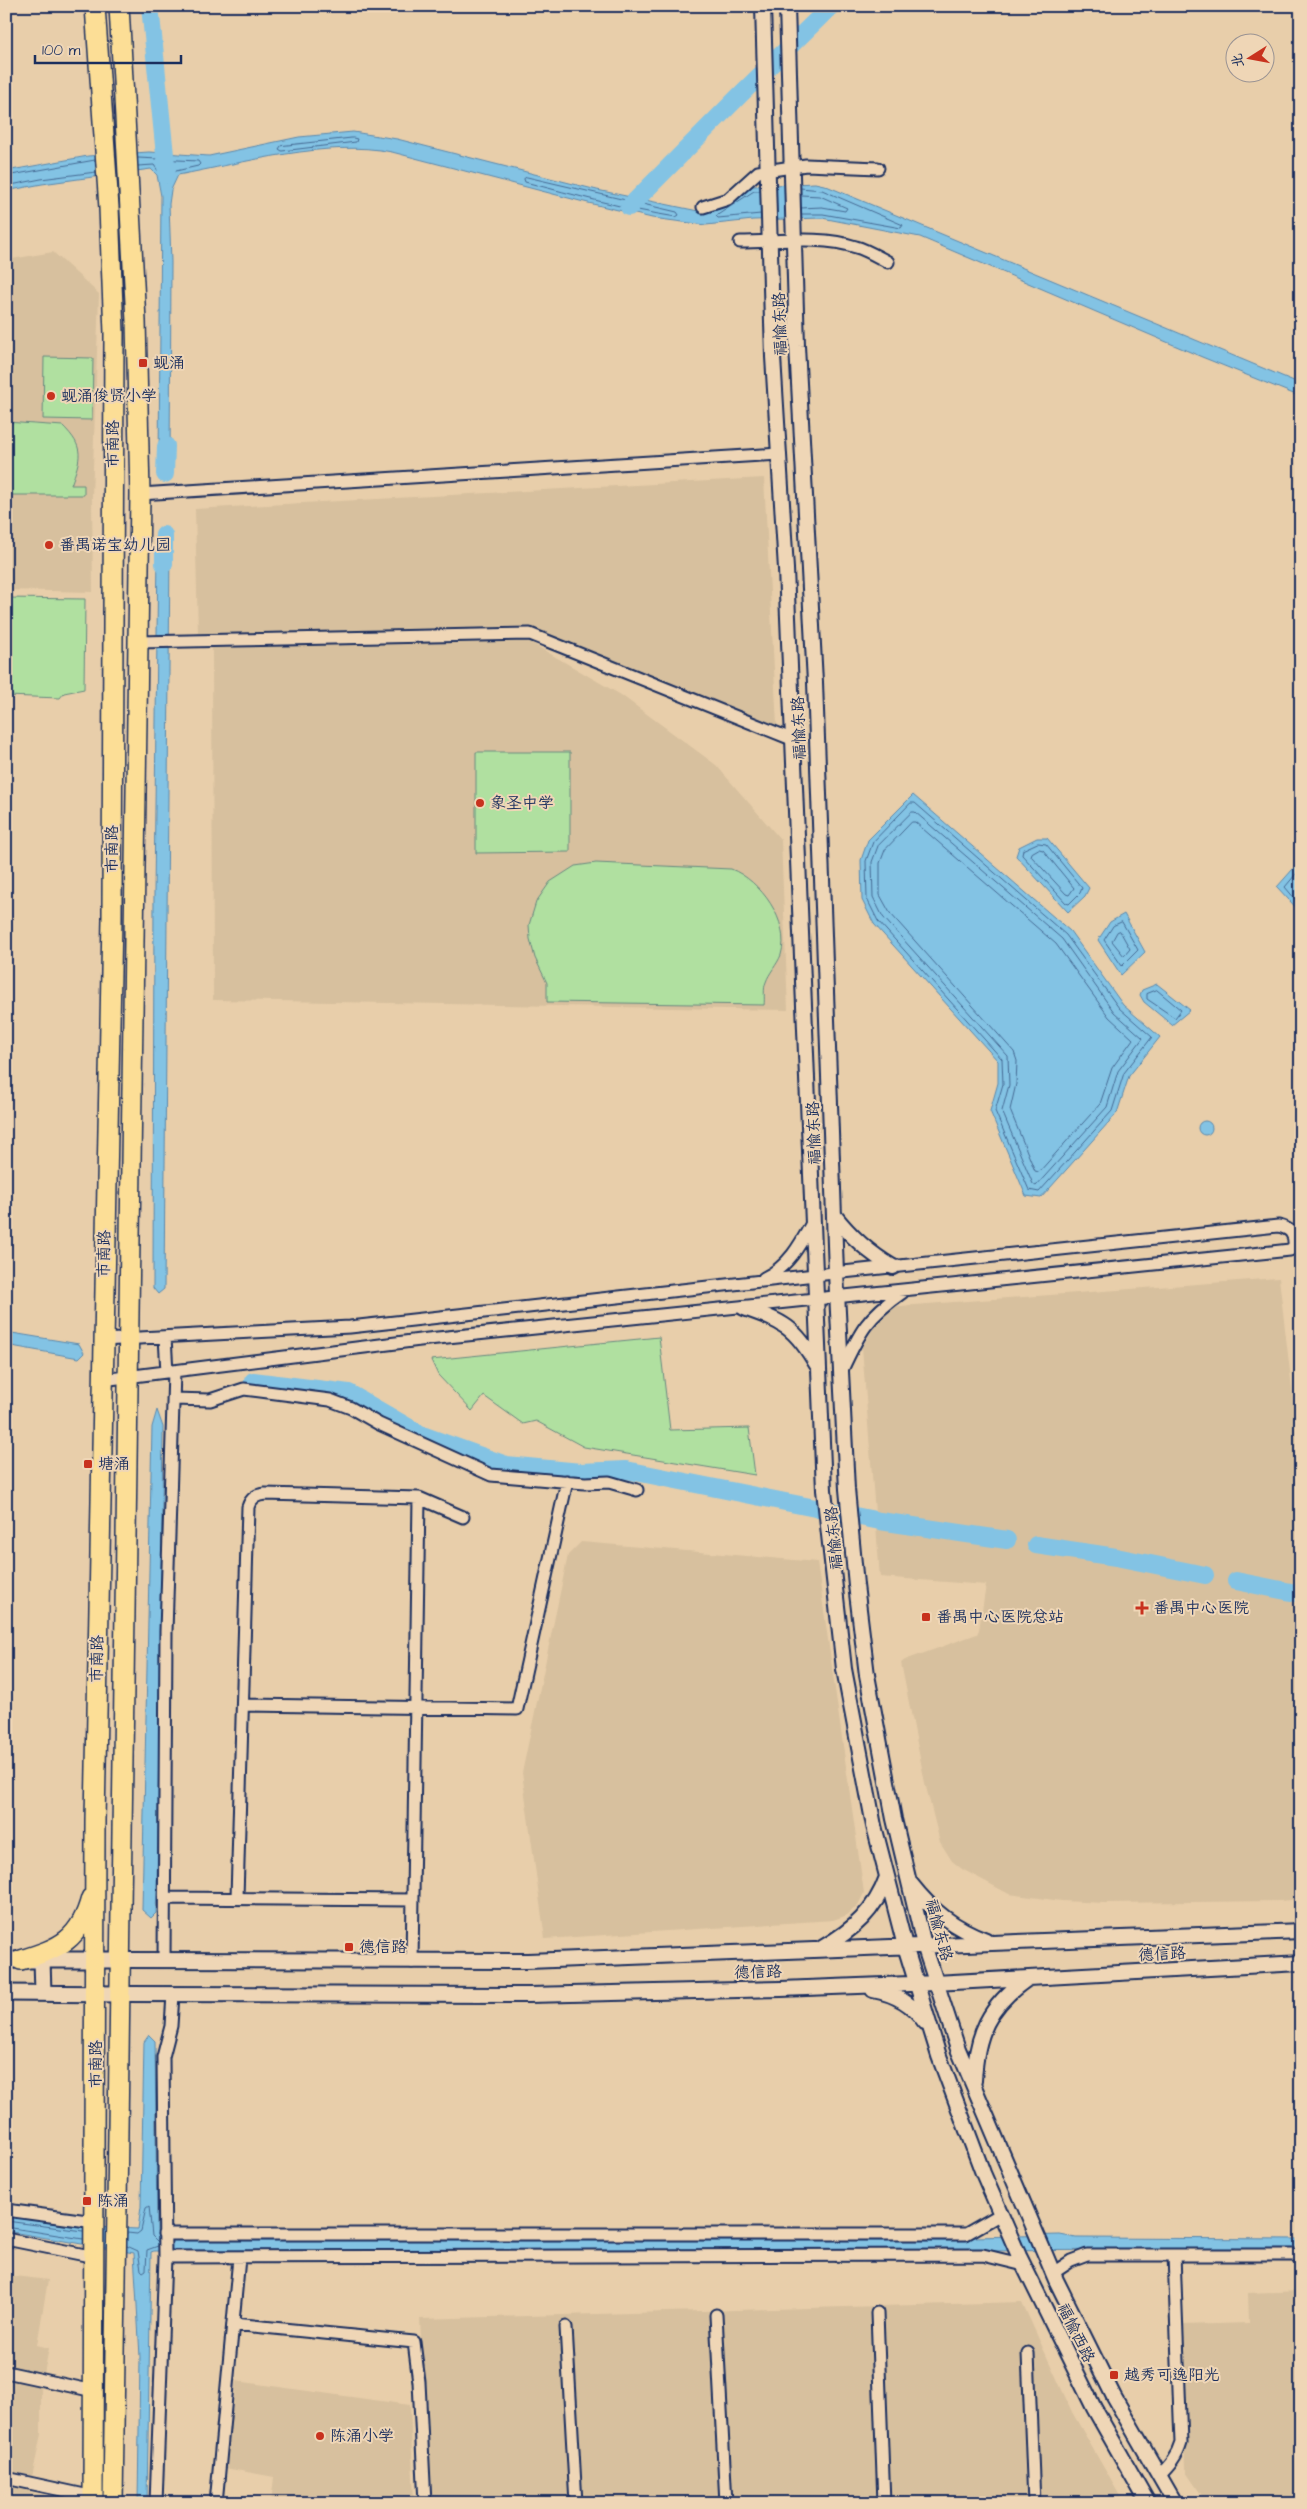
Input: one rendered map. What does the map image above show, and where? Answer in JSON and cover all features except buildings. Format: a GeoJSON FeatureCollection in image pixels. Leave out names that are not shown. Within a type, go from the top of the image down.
{"type":"FeatureCollection","features":[{"type":"Feature","properties":{"kind":"highway","name":"市南路"},"geometry":{"type":"LineString","coordinates":[[94,2500],[96,2223],[95,1880],[102,1340],[112,898],[114,333],[108,194],[95,6]]}},
{"type":"Feature","properties":{"kind":"highway","name":"市南路"},"geometry":{"type":"LineString","coordinates":[[113,2503],[127,1339],[145,642],[136,321],[119,6]]}},
{"type":"Feature","properties":{"kind":"highway"},"geometry":{"type":"LineString","coordinates":[[103,1302],[128,1301]]}},
{"type":"Feature","properties":{"kind":"highway"},"geometry":{"type":"LineString","coordinates":[[101,1415],[126,1414]]}},
{"type":"Feature","properties":{"kind":"highway"},"geometry":{"type":"LineString","coordinates":[[14,1960],[53,1950],[71,1939],[87,1913],[95,1880]]}},
{"type":"Feature","properties":{"kind":"main road","name":"德信路"},"geometry":{"type":"LineString","coordinates":[[14,1960],[120,1960]]}},
{"type":"Feature","properties":{"kind":"main road"},"geometry":{"type":"LineString","coordinates":[[42,1960],[43,1994]]}},
{"type":"Feature","properties":{"kind":"main road","name":"德信路"},"geometry":{"type":"LineString","coordinates":[[6,1993],[119,1994]]}},
{"type":"Feature","properties":{"kind":"street","name":"福愉东路"},"geometry":{"type":"LineString","coordinates":[[763,6],[778,454],[786,568],[794,740],[812,1223],[827,1533],[840,1640],[854,1730],[904,1946],[931,2031],[964,2123],[1007,2229]]}},
{"type":"Feature","properties":{"kind":"street","name":"福愉东路"},"geometry":{"type":"LineString","coordinates":[[786,6],[797,313],[815,682],[836,1273],[851,1538],[867,1675],[885,1776],[924,1946],[958,2049],[1037,2230]]}},
{"type":"Feature","properties":{"kind":"street"},"geometry":{"type":"LineString","coordinates":[[703,207],[728,199],[758,172],[769,175],[832,165],[878,168]]}},
{"type":"Feature","properties":{"kind":"street"},"geometry":{"type":"LineString","coordinates":[[740,242],[813,241],[857,247],[888,262]]}},
{"type":"Feature","properties":{"kind":"street"},"geometry":{"type":"LineString","coordinates":[[773,314],[797,313]]}},
{"type":"Feature","properties":{"kind":"street"},"geometry":{"type":"LineString","coordinates":[[140,494],[778,454]]}},
{"type":"Feature","properties":{"kind":"street"},"geometry":{"type":"LineString","coordinates":[[145,642],[530,634],[794,740]]}},
{"type":"Feature","properties":{"kind":"street"},"geometry":{"type":"LineString","coordinates":[[834,1214],[846,1230],[862,1246],[893,1267]]}},
{"type":"Feature","properties":{"kind":"street"},"geometry":{"type":"LineString","coordinates":[[758,1281],[783,1266],[798,1250],[812,1223]]}},
{"type":"Feature","properties":{"kind":"street"},"geometry":{"type":"LineString","coordinates":[[102,1340],[350,1327],[815,1274],[1278,1226],[1285,1227],[1292,1232],[1294,1240],[1294,1246],[1290,1250],[744,1308],[428,1339],[102,1380]]}},
{"type":"Feature","properties":{"kind":"street"},"geometry":{"type":"LineString","coordinates":[[842,1370],[860,1332],[879,1309],[905,1291]]}},
{"type":"Feature","properties":{"kind":"street"},"geometry":{"type":"LineString","coordinates":[[744,1308],[780,1321],[797,1334],[819,1368]]}},
{"type":"Feature","properties":{"kind":"street"},"geometry":{"type":"LineString","coordinates":[[164,1961],[166,1632],[173,1399],[165,1337]]}},
{"type":"Feature","properties":{"kind":"street"},"geometry":{"type":"LineString","coordinates":[[820,1386],[842,1384]]}},
{"type":"Feature","properties":{"kind":"street"},"geometry":{"type":"LineString","coordinates":[[173,1399],[210,1400],[244,1389],[330,1400],[491,1475],[609,1482],[637,1490]]}},
{"type":"Feature","properties":{"kind":"street"},"geometry":{"type":"LineString","coordinates":[[243,1705],[518,1709],[567,1481]]}},
{"type":"Feature","properties":{"kind":"street"},"geometry":{"type":"LineString","coordinates":[[237,1898],[248,1507],[250,1501],[257,1495],[265,1494],[420,1498],[463,1517]]}},
{"type":"Feature","properties":{"kind":"street"},"geometry":{"type":"LineString","coordinates":[[412,1962],[420,1498]]}},
{"type":"Feature","properties":{"kind":"street"},"geometry":{"type":"LineString","coordinates":[[820,1949],[841,1937],[864,1917],[880,1898],[887,1877]]}},
{"type":"Feature","properties":{"kind":"street"},"geometry":{"type":"LineString","coordinates":[[908,1880],[923,1900],[942,1918],[963,1932],[991,1942]]}},
{"type":"Feature","properties":{"kind":"street"},"geometry":{"type":"LineString","coordinates":[[165,1898],[413,1900]]}},
{"type":"Feature","properties":{"kind":"street","name":"德信路"},"geometry":{"type":"LineString","coordinates":[[120,1960],[528,1961],[1301,1930]]}},
{"type":"Feature","properties":{"kind":"street","name":"德信路"},"geometry":{"type":"LineString","coordinates":[[119,1994],[520,1995],[916,1984],[1301,1964]]}},
{"type":"Feature","properties":{"kind":"street"},"geometry":{"type":"LineString","coordinates":[[974,2084],[975,2053],[987,2019],[1010,1991],[1026,1979]]}},
{"type":"Feature","properties":{"kind":"street"},"geometry":{"type":"LineString","coordinates":[[855,1986],[884,1992],[908,2002],[931,2031]]}},
{"type":"Feature","properties":{"kind":"street"},"geometry":{"type":"LineString","coordinates":[[156,2503],[165,2255],[163,2057],[171,2026],[173,1994]]}},
{"type":"Feature","properties":{"kind":"street"},"geometry":{"type":"LineString","coordinates":[[6,2210],[96,2223]]}},
{"type":"Feature","properties":{"kind":"street"},"geometry":{"type":"LineString","coordinates":[[164,2236],[966,2234],[1001,2214]]}},
{"type":"Feature","properties":{"kind":"street","name":"福愉西路"},"geometry":{"type":"LineString","coordinates":[[1007,2229],[1094,2408],[1148,2503]]}},
{"type":"Feature","properties":{"kind":"street","name":"福愉西路"},"geometry":{"type":"LineString","coordinates":[[1037,2230],[1053,2272],[1114,2397],[1175,2503]]}},
{"type":"Feature","properties":{"kind":"street"},"geometry":{"type":"LineString","coordinates":[[6,2239],[95,2255]]}},
{"type":"Feature","properties":{"kind":"street"},"geometry":{"type":"LineString","coordinates":[[165,2255],[239,2258],[983,2255],[1022,2260]]}},
{"type":"Feature","properties":{"kind":"street"},"geometry":{"type":"LineString","coordinates":[[1053,2272],[1070,2261],[1087,2255],[1301,2255]]}},
{"type":"Feature","properties":{"kind":"street"},"geometry":{"type":"LineString","coordinates":[[1159,2476],[1178,2452],[1181,2443],[1174,2255]]}},
{"type":"Feature","properties":{"kind":"street"},"geometry":{"type":"LineString","coordinates":[[216,2503],[239,2258]]}},
{"type":"Feature","properties":{"kind":"street"},"geometry":{"type":"LineString","coordinates":[[877,2313],[884,2503]]}},
{"type":"Feature","properties":{"kind":"street"},"geometry":{"type":"LineString","coordinates":[[716,2316],[726,2503]]}},
{"type":"Feature","properties":{"kind":"street"},"geometry":{"type":"LineString","coordinates":[[233,2324],[414,2342],[419,2382],[425,2503]]}},
{"type":"Feature","properties":{"kind":"street"},"geometry":{"type":"LineString","coordinates":[[566,2327],[576,2503]]}},
{"type":"Feature","properties":{"kind":"street"},"geometry":{"type":"LineString","coordinates":[[1028,2352],[1034,2503]]}},
{"type":"Feature","properties":{"kind":"street"},"geometry":{"type":"LineString","coordinates":[[6,2372],[94,2391]]}},
{"type":"Feature","properties":{"kind":"street"},"geometry":{"type":"LineString","coordinates":[[6,2478],[94,2500]]}},
{"type":"Feature","properties":{"kind":"shaded area","name":"蚬涌俊贤小学"},"geometry":{"type":"Polygon","coordinates":[[[53,252],[99,294],[92,497],[93,592],[6,590],[6,260],[53,252]]]}},
{"type":"Feature","properties":{"kind":"shaded area"},"geometry":{"type":"Polygon","coordinates":[[[764,478],[777,726],[527,627],[198,634],[195,509],[764,478]]]}},
{"type":"Feature","properties":{"kind":"shaded area","name":"象圣中学"},"geometry":{"type":"Polygon","coordinates":[[[523,638],[621,695],[716,765],[781,840],[788,1010],[213,1000],[212,643],[523,638]]]}},
{"type":"Feature","properties":{"kind":"shaded area","name":"番禺中心医院"},"geometry":{"type":"Polygon","coordinates":[[[1279,1278],[1301,1465],[1301,1899],[1280,1901],[1104,1903],[1062,1901],[1009,1894],[962,1869],[952,1861],[940,1842],[925,1783],[901,1663],[977,1634],[986,1585],[880,1577],[862,1347],[887,1307],[1279,1278]]]}},
{"type":"Feature","properties":{"kind":"shaded area"},"geometry":{"type":"Polygon","coordinates":[[[581,1542],[817,1562],[864,1893],[858,1905],[845,1916],[833,1920],[545,1939],[522,1773],[568,1555],[581,1542]]]}},
{"type":"Feature","properties":{"kind":"shaded area"},"geometry":{"type":"Polygon","coordinates":[[[6,2275],[48,2280],[37,2345],[49,2348],[41,2389],[41,2434],[29,2492],[54,2498],[53,2503],[6,2503],[6,2275]]]}},
{"type":"Feature","properties":{"kind":"shaded area"},"geometry":{"type":"Polygon","coordinates":[[[1301,2291],[1301,2503],[1207,2503],[1186,2472],[1182,2325],[1249,2323],[1248,2293],[1301,2291]]]}},
{"type":"Feature","properties":{"kind":"shaded area"},"geometry":{"type":"Polygon","coordinates":[[[1022,2302],[1072,2412],[1124,2503],[430,2503],[420,2319],[1022,2302]]]}},
{"type":"Feature","properties":{"kind":"shaded area","name":"陈涌小学"},"geometry":{"type":"Polygon","coordinates":[[[236,2381],[410,2405],[414,2503],[271,2503],[274,2477],[225,2468],[236,2381]]]}},
{"type":"Feature","properties":{"kind":"green space"},"geometry":{"type":"Polygon","coordinates":[[[44,357],[93,358],[92,420],[43,419],[44,357]]]}},
{"type":"Feature","properties":{"kind":"green space"},"geometry":{"type":"Polygon","coordinates":[[[6,422],[63,426],[75,441],[79,453],[79,460],[71,485],[84,485],[84,495],[6,495],[6,422]]]}},
{"type":"Feature","properties":{"kind":"green space"},"geometry":{"type":"Polygon","coordinates":[[[6,598],[85,599],[84,689],[64,693],[60,698],[6,696],[6,598]]]}},
{"type":"Feature","properties":{"kind":"green space"},"geometry":{"type":"Polygon","coordinates":[[[476,752],[570,752],[570,852],[476,853],[476,752]]]}},
{"type":"Feature","properties":{"kind":"green space"},"geometry":{"type":"Polygon","coordinates":[[[596,863],[731,869],[742,874],[752,882],[771,904],[777,916],[783,942],[781,955],[765,984],[764,1005],[547,1002],[547,983],[535,958],[530,939],[529,925],[536,902],[550,882],[575,866],[596,863]]]}},
{"type":"Feature","properties":{"kind":"green space"},"geometry":{"type":"Polygon","coordinates":[[[659,1337],[670,1430],[749,1428],[755,1475],[584,1447],[536,1421],[523,1424],[484,1396],[472,1411],[438,1375],[431,1360],[659,1337]]]}},
{"type":"Feature","properties":{"kind":"water"},"geometry":{"type":"Polygon","coordinates":[[[353,132],[397,139],[597,190],[698,211],[712,211],[726,205],[753,186],[815,183],[824,185],[1301,384],[1301,397],[920,237],[822,218],[753,220],[706,225],[652,218],[392,152],[341,148],[285,154],[178,175],[171,190],[169,204],[171,262],[170,465],[165,469],[159,464],[161,196],[157,175],[151,169],[42,184],[6,191],[6,171],[88,156],[149,152],[209,156],[299,137],[353,132]]]}},
{"type":"Feature","properties":{"kind":"water"},"geometry":{"type":"Polygon","coordinates":[[[164,540],[170,546],[164,1289],[158,1294],[153,1288],[154,894],[158,549],[164,540]]]}},
{"type":"Feature","properties":{"kind":"water"},"geometry":{"type":"Polygon","coordinates":[[[913,795],[1070,931],[1123,1005],[1160,1037],[1129,1076],[1117,1113],[1041,1198],[1026,1196],[990,1111],[998,1083],[998,1061],[874,924],[862,900],[861,860],[868,840],[913,795]]]}},
{"type":"Feature","properties":{"kind":"water"},"geometry":{"type":"Polygon","coordinates":[[[1037,838],[1047,838],[1089,888],[1085,896],[1068,912],[1016,856],[1019,847],[1037,838]]]}},
{"type":"Feature","properties":{"kind":"water"},"geometry":{"type":"Polygon","coordinates":[[[1301,860],[1301,913],[1277,887],[1301,860]]]}},
{"type":"Feature","properties":{"kind":"water"},"geometry":{"type":"Polygon","coordinates":[[[1124,914],[1145,952],[1121,975],[1098,940],[1110,922],[1124,914]]]}},
{"type":"Feature","properties":{"kind":"water"},"geometry":{"type":"Polygon","coordinates":[[[1157,984],[1190,1010],[1172,1025],[1144,1002],[1140,995],[1142,990],[1157,984]]]}},
{"type":"Feature","properties":{"kind":"water"},"geometry":{"type":"Polygon","coordinates":[[[1202,1121],[1208,1121],[1212,1128],[1208,1135],[1202,1135],[1198,1131],[1198,1125],[1202,1121]]]}},
{"type":"Feature","properties":{"kind":"water"},"geometry":{"type":"Polygon","coordinates":[[[6,1332],[79,1344],[84,1353],[79,1358],[6,1345],[6,1332]]]}},
{"type":"Feature","properties":{"kind":"water"},"geometry":{"type":"Polygon","coordinates":[[[157,1410],[163,1427],[157,1885],[156,1913],[151,1918],[142,1910],[152,1427],[157,1410]]]}},
{"type":"Feature","properties":{"kind":"water"},"geometry":{"type":"Polygon","coordinates":[[[149,2035],[155,2041],[157,2235],[163,2239],[850,2240],[1060,2235],[1076,2238],[1301,2239],[1301,2249],[656,2253],[154,2251],[151,2252],[147,2503],[138,2503],[140,2357],[134,2253],[6,2231],[6,2216],[70,2226],[138,2229],[141,2207],[144,2042],[149,2035]]]}},
{"type":"Feature","properties":{"kind":"waterway"},"geometry":{"type":"LineString","coordinates":[[150,6],[167,175]]}},
{"type":"Feature","properties":{"kind":"waterway"},"geometry":{"type":"LineString","coordinates":[[629,207],[831,6]]}},
{"type":"Feature","properties":{"kind":"waterway"},"geometry":{"type":"LineString","coordinates":[[165,474],[166,446]]}},
{"type":"Feature","properties":{"kind":"waterway"},"geometry":{"type":"LineString","coordinates":[[164,535],[164,564]]}},
{"type":"Feature","properties":{"kind":"waterway"},"geometry":{"type":"LineString","coordinates":[[253,1381],[349,1393],[422,1435],[506,1465],[581,1472],[626,1470],[880,1521],[1007,1540]]}},
{"type":"Feature","properties":{"kind":"waterway"},"geometry":{"type":"LineString","coordinates":[[1036,1545],[1116,1557],[1205,1575]]}},
{"type":"Feature","properties":{"kind":"waterway"},"geometry":{"type":"LineString","coordinates":[[1236,1581],[1301,1594]]}},
{"type":"Feature","properties":{"kind":"place","name":"蚬涌"},"geometry":{"type":"Point","coordinates":[143,363]}},
{"type":"Feature","properties":{"kind":"place","name":"蚬涌俊贤小学"},"geometry":{"type":"Point","coordinates":[51,396]}},
{"type":"Feature","properties":{"kind":"place","name":"番禺诺宝幼儿园"},"geometry":{"type":"Point","coordinates":[49,545]}},
{"type":"Feature","properties":{"kind":"place","name":"象圣中学"},"geometry":{"type":"Point","coordinates":[480,803]}},
{"type":"Feature","properties":{"kind":"place","name":"塘涌"},"geometry":{"type":"Point","coordinates":[88,1464]}},
{"type":"Feature","properties":{"kind":"place","name":"番禺中心医院"},"geometry":{"type":"Point","coordinates":[1142,1608]}},
{"type":"Feature","properties":{"kind":"place","name":"番禺中心医院总站"},"geometry":{"type":"Point","coordinates":[926,1617]}},
{"type":"Feature","properties":{"kind":"place","name":"德信路"},"geometry":{"type":"Point","coordinates":[349,1947]}},
{"type":"Feature","properties":{"kind":"place","name":"陈涌"},"geometry":{"type":"Point","coordinates":[87,2201]}},
{"type":"Feature","properties":{"kind":"place","name":"越秀可逸阳光"},"geometry":{"type":"Point","coordinates":[1114,2375]}},
{"type":"Feature","properties":{"kind":"place","name":"陈涌小学"},"geometry":{"type":"Point","coordinates":[320,2436]}}]}
